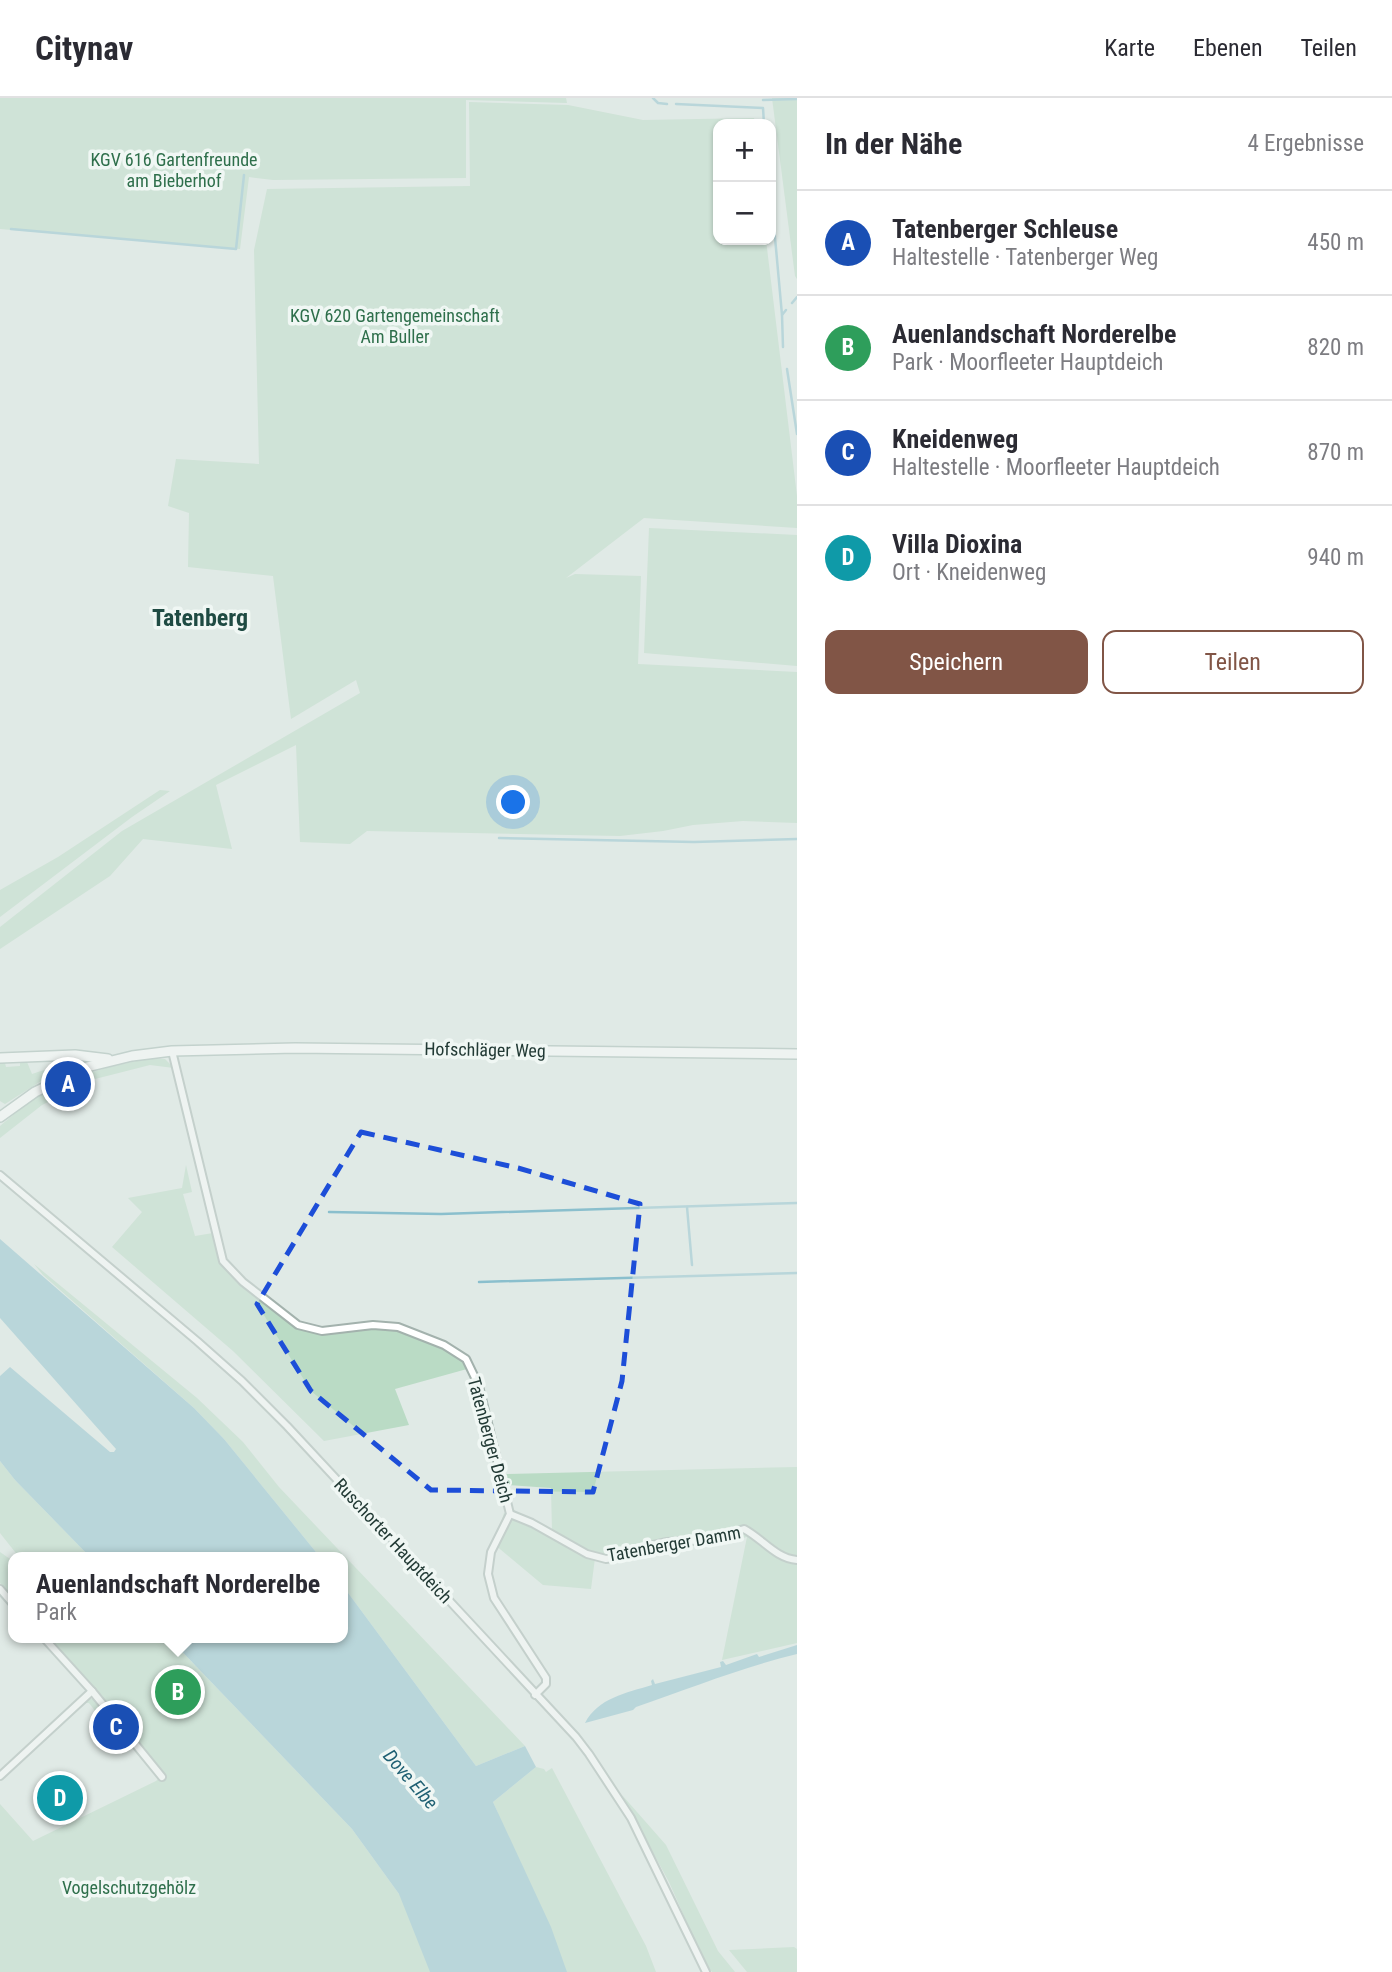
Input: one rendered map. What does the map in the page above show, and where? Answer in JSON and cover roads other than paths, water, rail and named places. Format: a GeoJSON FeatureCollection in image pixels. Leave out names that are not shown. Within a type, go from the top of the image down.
{"type":"FeatureCollection","features":[{"type":"Feature","properties":{"kind":"street","name":"Hofschläger Weg"},"geometry":{"type":"LineString","coordinates":[[113,1060],[172,1051],[295,1048],[797,1054]]}},
{"type":"Feature","properties":{"kind":"street","name":"Tatenberger Deich"},"geometry":{"type":"LineString","coordinates":[[172,1051],[223,1261],[243,1282],[298,1325],[322,1331],[373,1325],[398,1327],[444,1345],[466,1359],[479,1386],[510,1514],[491,1552],[488,1574],[494,1598],[546,1678],[545,1684],[535,1695]]}},
{"type":"Feature","properties":{"kind":"street"},"geometry":{"type":"LineString","coordinates":[[0,1058],[75,1055],[113,1060]]}},
{"type":"Feature","properties":{"kind":"street"},"geometry":{"type":"LineString","coordinates":[[0,1117],[50,1083],[87,1067],[113,1060]]}},
{"type":"Feature","properties":{"kind":"street","name":"Ruschorter Hauptdeich"},"geometry":{"type":"LineString","coordinates":[[0,1175],[242,1381],[287,1426],[589,1754],[631,1818],[706,1972]]}},
{"type":"Feature","properties":{"kind":"street","name":"Tatenberger Damm"},"geometry":{"type":"LineString","coordinates":[[510,1514],[587,1554],[606,1559],[627,1556],[649,1546],[667,1542],[709,1540],[744,1529],[783,1559],[797,1560]]}},
{"type":"Feature","properties":{"kind":"street"},"geometry":{"type":"LineString","coordinates":[[49,1643],[92,1691],[162,1777]]}},
{"type":"Feature","properties":{"kind":"street"},"geometry":{"type":"LineString","coordinates":[[0,1776],[92,1691]]}},
{"type":"Feature","properties":{"kind":"water"},"geometry":{"type":"Polygon","coordinates":[[[0,1239],[194,1408],[224,1439],[316,1552],[85,1552],[0,1461],[0,1376],[10,1367],[110,1452],[116,1449],[0,1318],[0,1239]]]}},
{"type":"Feature","properties":{"kind":"water","name":"Dove Elbe"},"geometry":{"type":"Polygon","coordinates":[[[348,1593],[476,1766],[525,1746],[536,1767],[493,1802],[551,1927],[567,1972],[430,1972],[399,1894],[352,1829],[174,1643],[348,1643],[348,1593]]]}},
{"type":"Feature","properties":{"kind":"water"},"geometry":{"type":"Polygon","coordinates":[[[797,1645],[797,1654],[716,1679],[633,1710],[585,1723],[605,1702],[652,1685],[653,1679],[655,1684],[721,1667],[720,1662],[723,1661],[726,1665],[757,1654],[759,1657],[797,1645]]]}},
{"type":"Feature","properties":{"kind":"waterway"},"geometry":{"type":"LineString","coordinates":[[653,98],[658,103],[667,104]]}},
{"type":"Feature","properties":{"kind":"waterway"},"geometry":{"type":"LineString","coordinates":[[763,100],[797,99]]}},
{"type":"Feature","properties":{"kind":"waterway"},"geometry":{"type":"LineString","coordinates":[[676,104],[763,108],[764,119]]}},
{"type":"Feature","properties":{"kind":"waterway"},"geometry":{"type":"LineString","coordinates":[[11,229],[236,249],[244,175]]}},
{"type":"Feature","properties":{"kind":"waterway"},"geometry":{"type":"LineString","coordinates":[[776,245],[782,315]]}},
{"type":"Feature","properties":{"kind":"waterway"},"geometry":{"type":"LineString","coordinates":[[792,303],[797,297]]}},
{"type":"Feature","properties":{"kind":"waterway"},"geometry":{"type":"LineString","coordinates":[[783,347],[782,315],[786,310]]}},
{"type":"Feature","properties":{"kind":"waterway"},"geometry":{"type":"LineString","coordinates":[[787,369],[797,434]]}},
{"type":"Feature","properties":{"kind":"waterway"},"geometry":{"type":"LineString","coordinates":[[499,838],[694,842],[797,839]]}},
{"type":"Feature","properties":{"kind":"waterway"},"geometry":{"type":"LineString","coordinates":[[329,1212],[441,1214],[797,1203]]}},
{"type":"Feature","properties":{"kind":"waterway"},"geometry":{"type":"LineString","coordinates":[[687,1207],[692,1265]]}},
{"type":"Feature","properties":{"kind":"waterway"},"geometry":{"type":"LineString","coordinates":[[479,1282],[797,1273]]}},
{"type":"Feature","properties":{"kind":"place","name":"Tatenberger Schleuse"},"geometry":{"type":"Point","coordinates":[68,1084]}},
{"type":"Feature","properties":{"kind":"place","name":"Auenlandschaft Norderelbe"},"geometry":{"type":"Point","coordinates":[178,1692]}},
{"type":"Feature","properties":{"kind":"place","name":"Kneidenweg"},"geometry":{"type":"Point","coordinates":[116,1727]}},
{"type":"Feature","properties":{"kind":"place","name":"Villa Dioxina"},"geometry":{"type":"Point","coordinates":[60,1798]}},
{"type":"Feature","properties":{"kind":"district","name":"Tatenberg"},"geometry":{"type":"Point","coordinates":[200,618]}},
{"type":"Feature","properties":{"kind":"park label","name":"KGV 616 Gartenfreunde am Bieberhof"},"geometry":{"type":"Point","coordinates":[174,170]}},
{"type":"Feature","properties":{"kind":"park label","name":"KGV 620 Gartengemeinschaft Am Buller"},"geometry":{"type":"Point","coordinates":[395,326]}},
{"type":"Feature","properties":{"kind":"park label","name":"Vogelschutzgehölz"},"geometry":{"type":"Point","coordinates":[129,1888]}}]}
